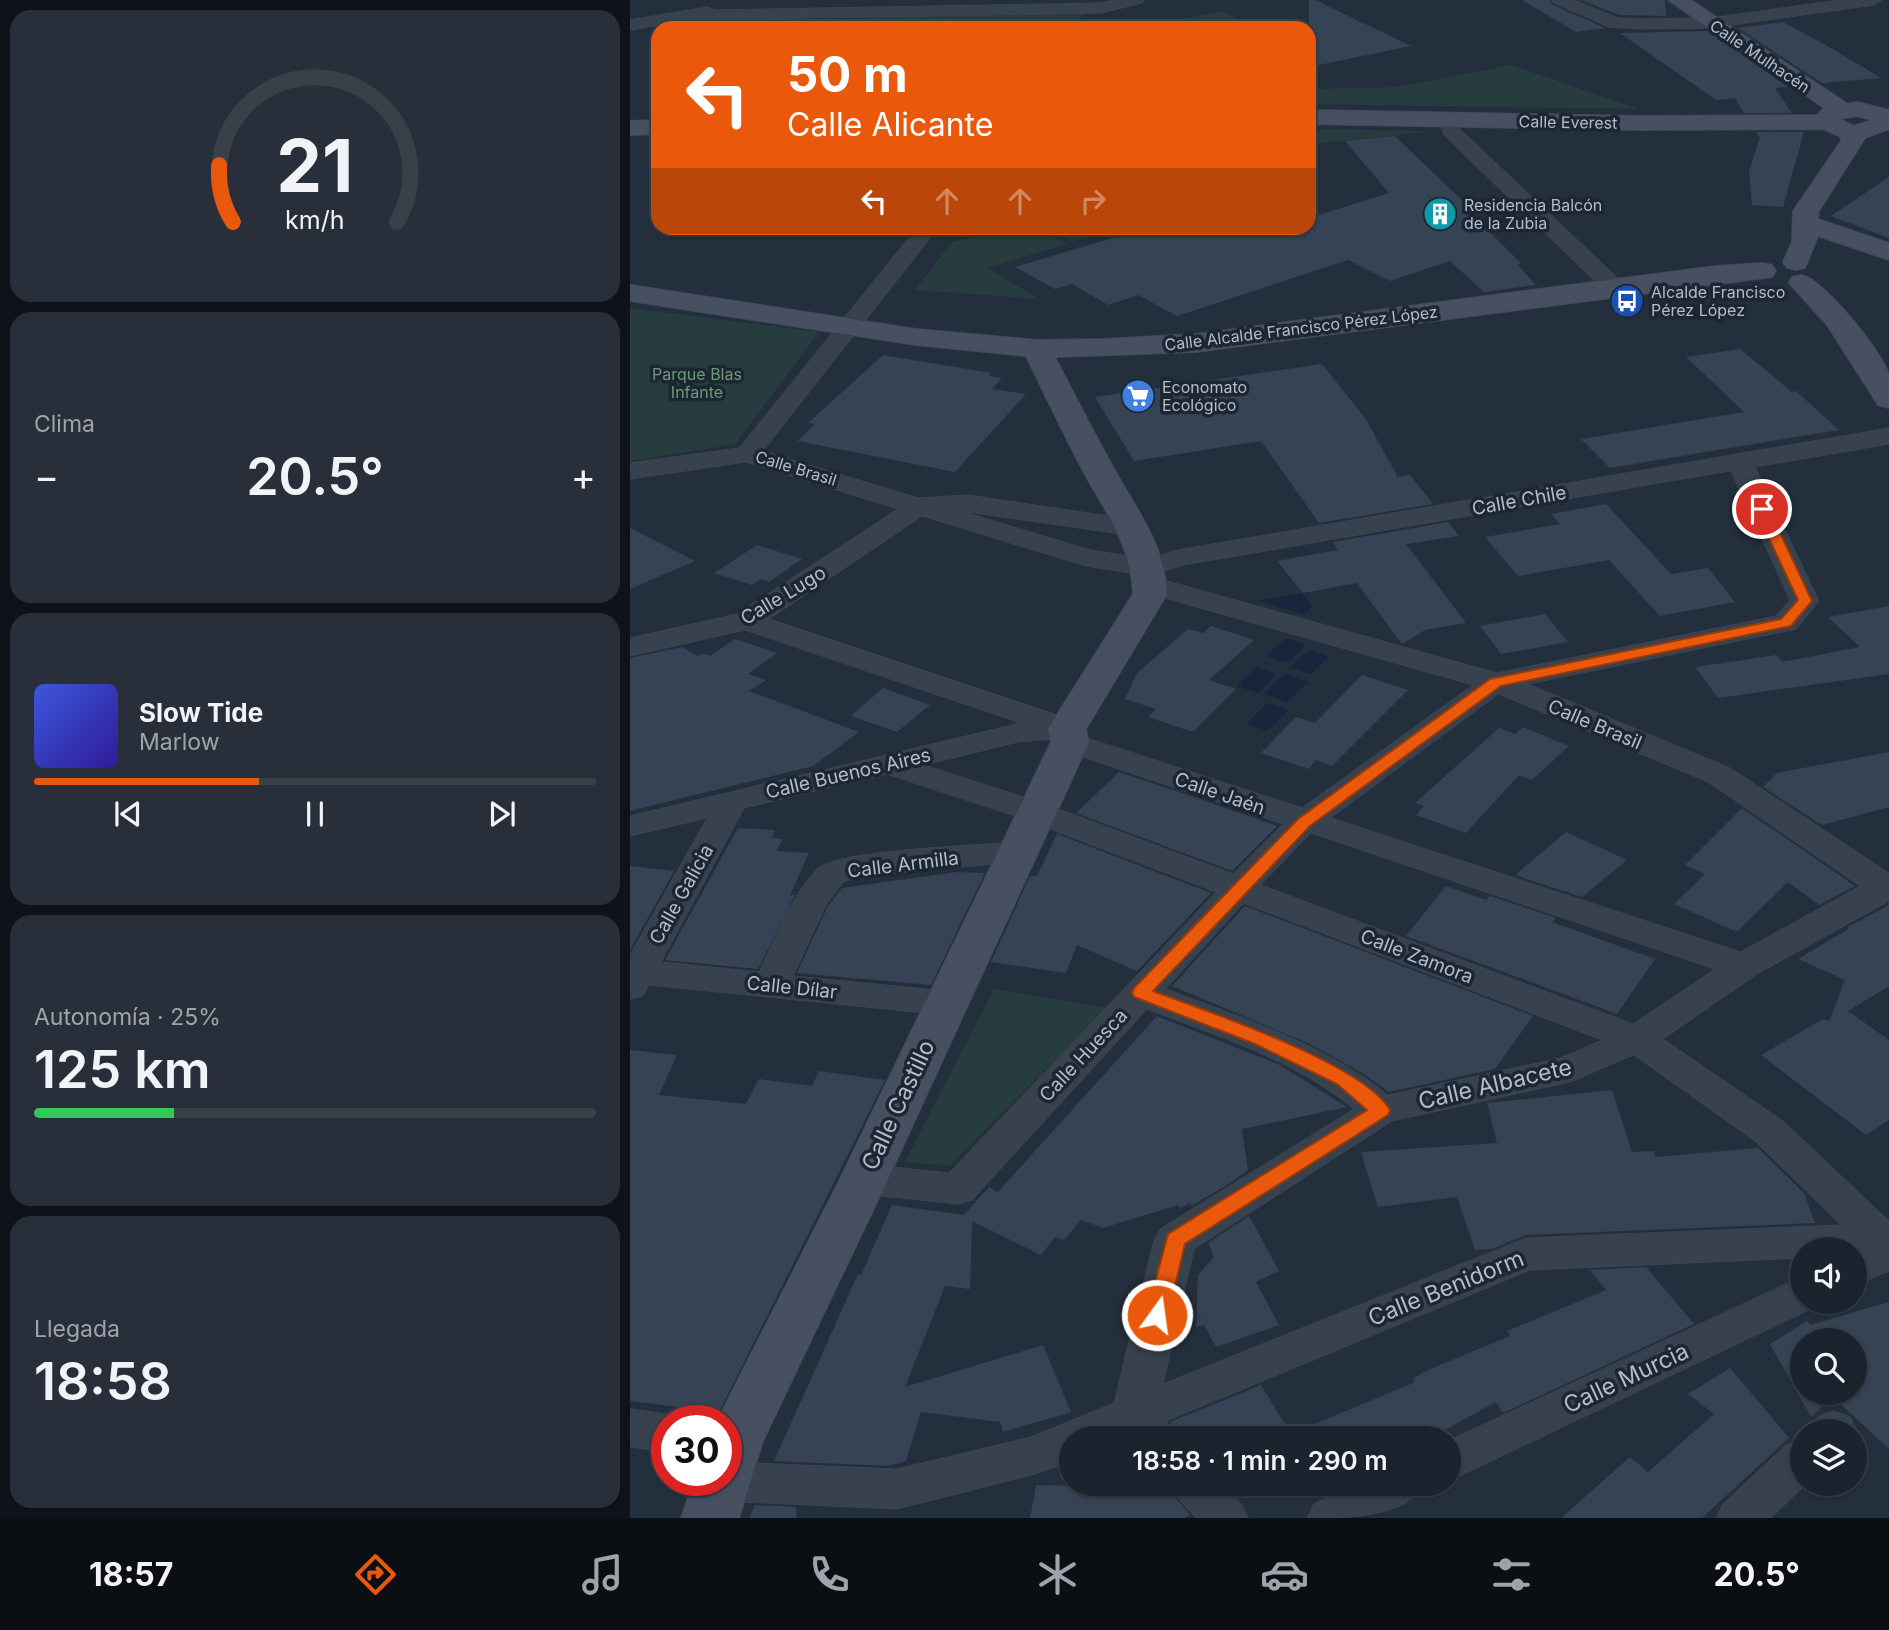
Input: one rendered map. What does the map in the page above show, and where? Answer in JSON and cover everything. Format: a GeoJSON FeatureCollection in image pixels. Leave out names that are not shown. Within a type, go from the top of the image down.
{"type":"FeatureCollection","features":[{"type":"Feature","properties":{"kind":"street"},"geometry":{"type":"LineString","coordinates":[[653,21],[780,0]]}},
{"type":"Feature","properties":{"kind":"street"},"geometry":{"type":"LineString","coordinates":[[688,15],[1101,8],[1136,0]]}},
{"type":"Feature","properties":{"kind":"street","name":"Calle Mulhacén"},"geometry":{"type":"LineString","coordinates":[[1678,0],[1841,122]]}},
{"type":"Feature","properties":{"kind":"street"},"geometry":{"type":"LineString","coordinates":[[1553,2],[1585,10],[1615,23],[1711,23],[1874,0]]}},
{"type":"Feature","properties":{"kind":"street"},"geometry":{"type":"LineString","coordinates":[[1091,21],[1101,8]]}},
{"type":"Feature","properties":{"kind":"street"},"geometry":{"type":"LineString","coordinates":[[630,25],[651,21]]}},
{"type":"Feature","properties":{"kind":"street","name":"Calle Everest"},"geometry":{"type":"LineString","coordinates":[[1316,117],[1642,123],[1841,122],[1870,131],[1881,126],[1885,121],[1885,114]]}},
{"type":"Feature","properties":{"kind":"street"},"geometry":{"type":"LineString","coordinates":[[1449,120],[1450,130],[1615,288]]}},
{"type":"Feature","properties":{"kind":"street"},"geometry":{"type":"LineString","coordinates":[[1841,122],[1853,141],[1806,211],[1805,242],[1799,272],[1881,374]]}},
{"type":"Feature","properties":{"kind":"street"},"geometry":{"type":"LineString","coordinates":[[630,128],[651,127]]}},
{"type":"Feature","properties":{"kind":"street"},"geometry":{"type":"LineString","coordinates":[[1804,223],[1889,252]]}},
{"type":"Feature","properties":{"kind":"street","name":"Calle Brasil"},"geometry":{"type":"LineString","coordinates":[[922,235],[747,454],[1496,682],[1719,775],[1887,887]]}},
{"type":"Feature","properties":{"kind":"street","name":"Calle Alcalde Francisco Pérez López"},"geometry":{"type":"LineString","coordinates":[[630,293],[850,327],[1037,349],[1196,343],[1615,288],[1763,271],[1777,280],[1799,272]]}},
{"type":"Feature","properties":{"kind":"street"},"geometry":{"type":"LineString","coordinates":[[1037,349],[1106,486],[1135,528],[1150,577]]}},
{"type":"Feature","properties":{"kind":"street","name":"Calle Chile"},"geometry":{"type":"LineString","coordinates":[[1150,577],[1178,558],[1889,436]]}},
{"type":"Feature","properties":{"kind":"street"},"geometry":{"type":"LineString","coordinates":[[630,471],[747,454]]}},
{"type":"Feature","properties":{"kind":"street"},"geometry":{"type":"LineString","coordinates":[[1496,682],[1786,623],[1805,601],[1741,462]]}},
{"type":"Feature","properties":{"kind":"street","name":"Calle Brasil"},"geometry":{"type":"LineString","coordinates":[[921,505],[968,503],[1135,528]]}},
{"type":"Feature","properties":{"kind":"street","name":"Calle Lugo"},"geometry":{"type":"LineString","coordinates":[[630,647],[747,621],[921,505]]}},
{"type":"Feature","properties":{"kind":"street","name":"Calle Castillo"},"geometry":{"type":"LineString","coordinates":[[742,1429],[864,1179],[1027,832],[1069,736],[1150,594],[1150,577]]}},
{"type":"Feature","properties":{"kind":"street","name":"Calle Jaén"},"geometry":{"type":"LineString","coordinates":[[747,621],[1304,822],[1744,966]]}},
{"type":"Feature","properties":{"kind":"street","name":"Calle Huesca"},"geometry":{"type":"LineString","coordinates":[[864,1179],[958,1189],[1304,822],[1496,682]]}},
{"type":"Feature","properties":{"kind":"street","name":"Calle Buenos Aires"},"geometry":{"type":"LineString","coordinates":[[630,825],[1018,733],[1069,736]]}},
{"type":"Feature","properties":{"kind":"street","name":"Calle Zamora"},"geometry":{"type":"LineString","coordinates":[[889,764],[1027,832],[1239,888],[1637,1039],[1769,1131],[1878,1252]]}},
{"type":"Feature","properties":{"kind":"street","name":"Calle Galicia"},"geometry":{"type":"LineString","coordinates":[[634,980],[732,801]]}},
{"type":"Feature","properties":{"kind":"street","name":"Calle Armilla"},"geometry":{"type":"LineString","coordinates":[[771,985],[810,902],[831,874],[1027,832]]}},
{"type":"Feature","properties":{"kind":"street","name":"Calle Albacete"},"geometry":{"type":"LineString","coordinates":[[1143,1426],[1175,1240],[1381,1110],[1570,1069],[1637,1039],[1744,966],[1887,887]]}},
{"type":"Feature","properties":{"kind":"street","name":"Calle Dílar"},"geometry":{"type":"LineString","coordinates":[[634,980],[771,985],[945,1003]]}},
{"type":"Feature","properties":{"kind":"street"},"geometry":{"type":"LineString","coordinates":[[1141,993],[1261,1039],[1344,1080],[1381,1110]]}},
{"type":"Feature","properties":{"kind":"street","name":"Calle Benidorm"},"geometry":{"type":"LineString","coordinates":[[1145,1426],[1526,1254],[1878,1252]]}},
{"type":"Feature","properties":{"kind":"street","name":"Calle Murcia"},"geometry":{"type":"LineString","coordinates":[[1461,1456],[1790,1300]]}},
{"type":"Feature","properties":{"kind":"street"},"geometry":{"type":"LineString","coordinates":[[630,1428],[651,1431]]}},
{"type":"Feature","properties":{"kind":"street"},"geometry":{"type":"LineString","coordinates":[[742,1465],[897,1489],[1035,1455],[1059,1446]]}},
{"type":"Feature","properties":{"kind":"street"},"geometry":{"type":"LineString","coordinates":[[1739,1518],[1790,1471]]}},
{"type":"Feature","properties":{"kind":"street","name":"Calle Castillo"},"geometry":{"type":"LineString","coordinates":[[710,1518],[716,1496]]}},
{"type":"Feature","properties":{"kind":"street"},"geometry":{"type":"LineString","coordinates":[[1205,1496],[1225,1518]]}},
{"type":"Feature","properties":{"kind":"street"},"geometry":{"type":"LineString","coordinates":[[1330,1518],[1377,1496]]}},
{"type":"Feature","properties":{"kind":"green space"},"geometry":{"type":"Polygon","coordinates":[[[1077,11],[1084,14],[1078,21],[746,21],[1077,11]]]}},
{"type":"Feature","properties":{"kind":"green space"},"geometry":{"type":"Polygon","coordinates":[[[1222,11],[1241,21],[1171,21],[1222,11]]]}},
{"type":"Feature","properties":{"kind":"green space"},"geometry":{"type":"Polygon","coordinates":[[[1511,65],[1639,109],[1316,104],[1316,89],[1398,87],[1511,65]]]}},
{"type":"Feature","properties":{"kind":"green space"},"geometry":{"type":"Polygon","coordinates":[[[1326,129],[1433,131],[1316,144],[1316,131],[1326,129]]]}},
{"type":"Feature","properties":{"kind":"green space"},"geometry":{"type":"Polygon","coordinates":[[[978,235],[1051,235],[1067,244],[987,268],[1040,299],[915,290],[952,242],[978,235]]]}},
{"type":"Feature","properties":{"kind":"green space"},"geometry":{"type":"Polygon","coordinates":[[[1058,235],[1097,235],[1072,242],[1058,235]]]}},
{"type":"Feature","properties":{"kind":"green space","name":"Parque Blas Infante"},"geometry":{"type":"Polygon","coordinates":[[[630,308],[819,332],[735,444],[630,461],[630,308]]]}},
{"type":"Feature","properties":{"kind":"green space"},"geometry":{"type":"Polygon","coordinates":[[[994,989],[1107,1008],[949,1166],[905,1162],[994,989]]]}},
{"type":"Feature","properties":{"kind":"water"},"geometry":{"type":"Polygon","coordinates":[[[1303,593],[1312,607],[1304,615],[1257,601],[1303,593]]]}},
{"type":"Feature","properties":{"kind":"water"},"geometry":{"type":"Polygon","coordinates":[[[1286,638],[1306,645],[1287,663],[1266,656],[1286,638]]]}},
{"type":"Feature","properties":{"kind":"water"},"geometry":{"type":"Polygon","coordinates":[[[1309,650],[1329,656],[1311,674],[1290,668],[1309,650]]]}},
{"type":"Feature","properties":{"kind":"water"},"geometry":{"type":"Polygon","coordinates":[[[1256,667],[1277,674],[1258,693],[1237,686],[1256,667]]]}},
{"type":"Feature","properties":{"kind":"water"},"geometry":{"type":"Polygon","coordinates":[[[1285,673],[1309,682],[1287,702],[1264,694],[1285,673]]]}},
{"type":"Feature","properties":{"kind":"water"},"geometry":{"type":"Polygon","coordinates":[[[1267,703],[1289,710],[1268,731],[1246,724],[1267,703]]]}},
{"type":"Feature","properties":{"kind":"building"},"geometry":{"type":"Polygon","coordinates":[[[1309,0],[1315,0],[1411,46],[1316,66],[1316,21],[1309,21],[1309,0]]]}},
{"type":"Feature","properties":{"kind":"building"},"geometry":{"type":"Polygon","coordinates":[[[1522,0],[1549,0],[1553,5],[1605,28],[1576,32],[1522,0]]]}},
{"type":"Feature","properties":{"kind":"building"},"geometry":{"type":"Polygon","coordinates":[[[1581,0],[1665,0],[1666,16],[1619,15],[1581,0]]]}},
{"type":"Feature","properties":{"kind":"building"},"geometry":{"type":"Polygon","coordinates":[[[1783,22],[1881,78],[1822,83],[1738,28],[1783,22]]]}},
{"type":"Feature","properties":{"kind":"building"},"geometry":{"type":"Polygon","coordinates":[[[1709,31],[1788,87],[1775,88],[1792,113],[1744,113],[1735,98],[1716,100],[1620,33],[1709,31]]]}},
{"type":"Feature","properties":{"kind":"building"},"geometry":{"type":"Polygon","coordinates":[[[1756,132],[1804,132],[1783,207],[1752,205],[1749,171],[1760,138],[1756,132]]]}},
{"type":"Feature","properties":{"kind":"building"},"geometry":{"type":"Polygon","coordinates":[[[1395,136],[1471,209],[1467,210],[1521,263],[1518,265],[1536,285],[1484,292],[1450,261],[1390,281],[1348,260],[1177,316],[1138,295],[1108,305],[1072,284],[1055,289],[1015,267],[1122,235],[1316,235],[1316,216],[1389,193],[1345,141],[1395,136]]]}},
{"type":"Feature","properties":{"kind":"building"},"geometry":{"type":"Polygon","coordinates":[[[1889,177],[1889,238],[1831,216],[1889,177]]]}},
{"type":"Feature","properties":{"kind":"building"},"geometry":{"type":"Polygon","coordinates":[[[1740,349],[1792,392],[1796,391],[1839,430],[1610,468],[1581,439],[1744,412],[1686,357],[1740,349]]]}},
{"type":"Feature","properties":{"kind":"building"},"geometry":{"type":"Polygon","coordinates":[[[883,355],[992,373],[988,376],[1002,378],[992,389],[1026,394],[955,472],[798,441],[815,424],[808,423],[883,355]]]}},
{"type":"Feature","properties":{"kind":"building"},"geometry":{"type":"Polygon","coordinates":[[[1322,364],[1365,418],[1398,477],[1410,475],[1433,504],[1319,523],[1261,441],[1134,461],[1095,397],[1322,364]]]}},
{"type":"Feature","properties":{"kind":"building"},"geometry":{"type":"Polygon","coordinates":[[[1606,504],[1671,574],[1708,568],[1735,602],[1660,616],[1609,560],[1518,576],[1485,537],[1560,524],[1551,514],[1606,504]]]}},
{"type":"Feature","properties":{"kind":"building"},"geometry":{"type":"Polygon","coordinates":[[[1448,522],[1459,536],[1406,544],[1466,623],[1425,630],[1402,644],[1357,583],[1303,593],[1277,561],[1338,550],[1333,542],[1448,522]]]}},
{"type":"Feature","properties":{"kind":"building"},"geometry":{"type":"Polygon","coordinates":[[[630,528],[695,561],[630,589],[630,528]]]}},
{"type":"Feature","properties":{"kind":"building"},"geometry":{"type":"Polygon","coordinates":[[[757,545],[802,559],[769,582],[761,579],[752,585],[714,573],[757,545]]]}},
{"type":"Feature","properties":{"kind":"building"},"geometry":{"type":"Polygon","coordinates":[[[1889,606],[1889,674],[1718,698],[1695,667],[1777,655],[1782,662],[1860,647],[1828,617],[1889,606]]]}},
{"type":"Feature","properties":{"kind":"building"},"geometry":{"type":"Polygon","coordinates":[[[1545,614],[1568,642],[1501,654],[1480,626],[1545,614]]]}},
{"type":"Feature","properties":{"kind":"building"},"geometry":{"type":"Polygon","coordinates":[[[1211,626],[1254,640],[1209,680],[1236,689],[1193,732],[1148,717],[1156,709],[1125,699],[1137,673],[1188,629],[1203,633],[1211,626]]]}},
{"type":"Feature","properties":{"kind":"building"},"geometry":{"type":"Polygon","coordinates":[[[735,639],[777,653],[748,674],[766,680],[749,691],[859,732],[813,766],[630,811],[630,658],[682,647],[698,656],[702,653],[710,656],[735,639]]]}},
{"type":"Feature","properties":{"kind":"building"},"geometry":{"type":"Polygon","coordinates":[[[1362,675],[1408,690],[1332,766],[1316,760],[1309,769],[1261,753],[1296,717],[1315,723],[1362,675]]]}},
{"type":"Feature","properties":{"kind":"building"},"geometry":{"type":"Polygon","coordinates":[[[883,688],[930,705],[897,732],[851,716],[883,688]]]}},
{"type":"Feature","properties":{"kind":"building"},"geometry":{"type":"Polygon","coordinates":[[[1523,727],[1569,746],[1532,780],[1519,775],[1466,833],[1416,815],[1424,806],[1415,803],[1499,728],[1515,734],[1523,727]]]}},
{"type":"Feature","properties":{"kind":"building"},"geometry":{"type":"Polygon","coordinates":[[[1889,752],[1889,807],[1822,825],[1763,787],[1777,773],[1889,752]]]}},
{"type":"Feature","properties":{"kind":"building"},"geometry":{"type":"Polygon","coordinates":[[[1119,772],[1277,826],[1232,871],[1076,813],[1119,772]]]}},
{"type":"Feature","properties":{"kind":"building"},"geometry":{"type":"Polygon","coordinates":[[[1742,808],[1855,886],[1819,905],[1788,882],[1737,932],[1674,904],[1705,874],[1685,865],[1742,808]]]}},
{"type":"Feature","properties":{"kind":"building"},"geometry":{"type":"Polygon","coordinates":[[[738,828],[775,830],[772,838],[783,839],[776,851],[809,853],[790,895],[795,895],[758,969],[665,960],[738,828]]]}},
{"type":"Feature","properties":{"kind":"building"},"geometry":{"type":"Polygon","coordinates":[[[1566,832],[1627,860],[1582,897],[1515,875],[1566,832]]]}},
{"type":"Feature","properties":{"kind":"building"},"geometry":{"type":"Polygon","coordinates":[[[1057,834],[1211,893],[1137,971],[1077,945],[1066,973],[991,962],[1030,876],[1037,876],[1057,834]]]}},
{"type":"Feature","properties":{"kind":"building"},"geometry":{"type":"Polygon","coordinates":[[[630,866],[674,871],[630,950],[630,866]]]}},
{"type":"Feature","properties":{"kind":"building"},"geometry":{"type":"Polygon","coordinates":[[[957,872],[985,873],[931,985],[797,973],[828,906],[842,888],[957,872]]]}},
{"type":"Feature","properties":{"kind":"building"},"geometry":{"type":"Polygon","coordinates":[[[1446,886],[1486,900],[1490,896],[1556,918],[1552,922],[1655,959],[1617,1014],[1406,936],[1446,886]]]}},
{"type":"Feature","properties":{"kind":"building"},"geometry":{"type":"Polygon","coordinates":[[[1889,905],[1889,986],[1848,1011],[1889,1040],[1889,1120],[1866,1135],[1761,1055],[1823,1019],[1829,1021],[1845,980],[1798,959],[1889,905]]]}},
{"type":"Feature","properties":{"kind":"building"},"geometry":{"type":"Polygon","coordinates":[[[1245,906],[1533,1016],[1495,1069],[1389,1092],[1364,1074],[1310,1044],[1172,986],[1245,906]]]}},
{"type":"Feature","properties":{"kind":"building"},"geometry":{"type":"Polygon","coordinates":[[[1157,1016],[1280,1065],[1347,1107],[1242,1129],[1248,1170],[1230,1183],[1191,1206],[1190,1203],[1181,1208],[1178,1205],[1103,1228],[1081,1220],[1064,1240],[1055,1237],[1041,1255],[972,1221],[970,1289],[945,1286],[905,1387],[1043,1345],[1071,1412],[1003,1432],[1000,1422],[921,1412],[906,1461],[888,1466],[774,1461],[892,1205],[964,1215],[989,1187],[998,1192],[1157,1016]]]}},
{"type":"Feature","properties":{"kind":"building"},"geometry":{"type":"Polygon","coordinates":[[[630,1050],[677,1055],[659,1095],[746,1104],[759,1079],[812,1086],[819,1071],[885,1080],[722,1405],[662,1405],[630,1401],[630,1050]]]}},
{"type":"Feature","properties":{"kind":"building"},"geometry":{"type":"Polygon","coordinates":[[[1612,1090],[1632,1152],[1654,1151],[1655,1157],[1758,1148],[1804,1193],[1815,1223],[1526,1235],[1492,1249],[1475,1250],[1457,1197],[1378,1207],[1361,1152],[1497,1143],[1487,1103],[1612,1090]]]}},
{"type":"Feature","properties":{"kind":"building"},"geometry":{"type":"Polygon","coordinates":[[[1249,1216],[1279,1271],[1256,1282],[1279,1325],[1216,1347],[1204,1325],[1196,1327],[1198,1275],[1214,1257],[1208,1243],[1249,1216]]]}},
{"type":"Feature","properties":{"kind":"building"},"geometry":{"type":"Polygon","coordinates":[[[1646,1267],[1694,1324],[1503,1413],[1496,1402],[1452,1426],[1310,1426],[1413,1383],[1414,1378],[1428,1370],[1510,1336],[1507,1331],[1606,1290],[1590,1270],[1646,1267]]]}},
{"type":"Feature","properties":{"kind":"building"},"geometry":{"type":"Polygon","coordinates":[[[1889,1302],[1889,1449],[1867,1429],[1867,1419],[1857,1419],[1842,1405],[1867,1405],[1867,1328],[1796,1328],[1807,1321],[1810,1325],[1848,1314],[1867,1314],[1867,1308],[1889,1302]]]}},
{"type":"Feature","properties":{"kind":"building"},"geometry":{"type":"Polygon","coordinates":[[[1790,1332],[1790,1380],[1770,1344],[1790,1332]]]}},
{"type":"Feature","properties":{"kind":"building"},"geometry":{"type":"Polygon","coordinates":[[[1730,1368],[1789,1438],[1702,1518],[1561,1518],[1630,1457],[1648,1472],[1714,1414],[1688,1394],[1730,1368]]]}},
{"type":"Feature","properties":{"kind":"building"},"geometry":{"type":"Polygon","coordinates":[[[1261,1385],[1286,1426],[1172,1426],[1170,1422],[1261,1385]]]}},
{"type":"Feature","properties":{"kind":"building"},"geometry":{"type":"Polygon","coordinates":[[[1804,1405],[1824,1405],[1811,1417],[1804,1405]]]}},
{"type":"Feature","properties":{"kind":"building"},"geometry":{"type":"Polygon","coordinates":[[[1036,1485],[1059,1485],[1059,1496],[1175,1496],[1190,1515],[1184,1518],[1030,1518],[1036,1485]]]}},
{"type":"Feature","properties":{"kind":"building"},"geometry":{"type":"Polygon","coordinates":[[[755,1505],[796,1507],[797,1518],[749,1518],[755,1505]]]}},
{"type":"Feature","properties":{"kind":"place","name":"Residencia Balcón de la Zubia"},"geometry":{"type":"Point","coordinates":[1440,214]}},
{"type":"Feature","properties":{"kind":"place","name":"Alcalde Francisco Pérez López"},"geometry":{"type":"Point","coordinates":[1627,301]}},
{"type":"Feature","properties":{"kind":"place","name":"Economato Ecológico"},"geometry":{"type":"Point","coordinates":[1138,396]}},
{"type":"Feature","properties":{"kind":"route"},"geometry":{"type":"LineString","coordinates":[[1157,1315],[1175,1240],[1381,1110],[1344,1080],[1323,1069],[1261,1039],[1141,993],[1304,822],[1496,682],[1786,623],[1805,601],[1762,509]]}}]}
